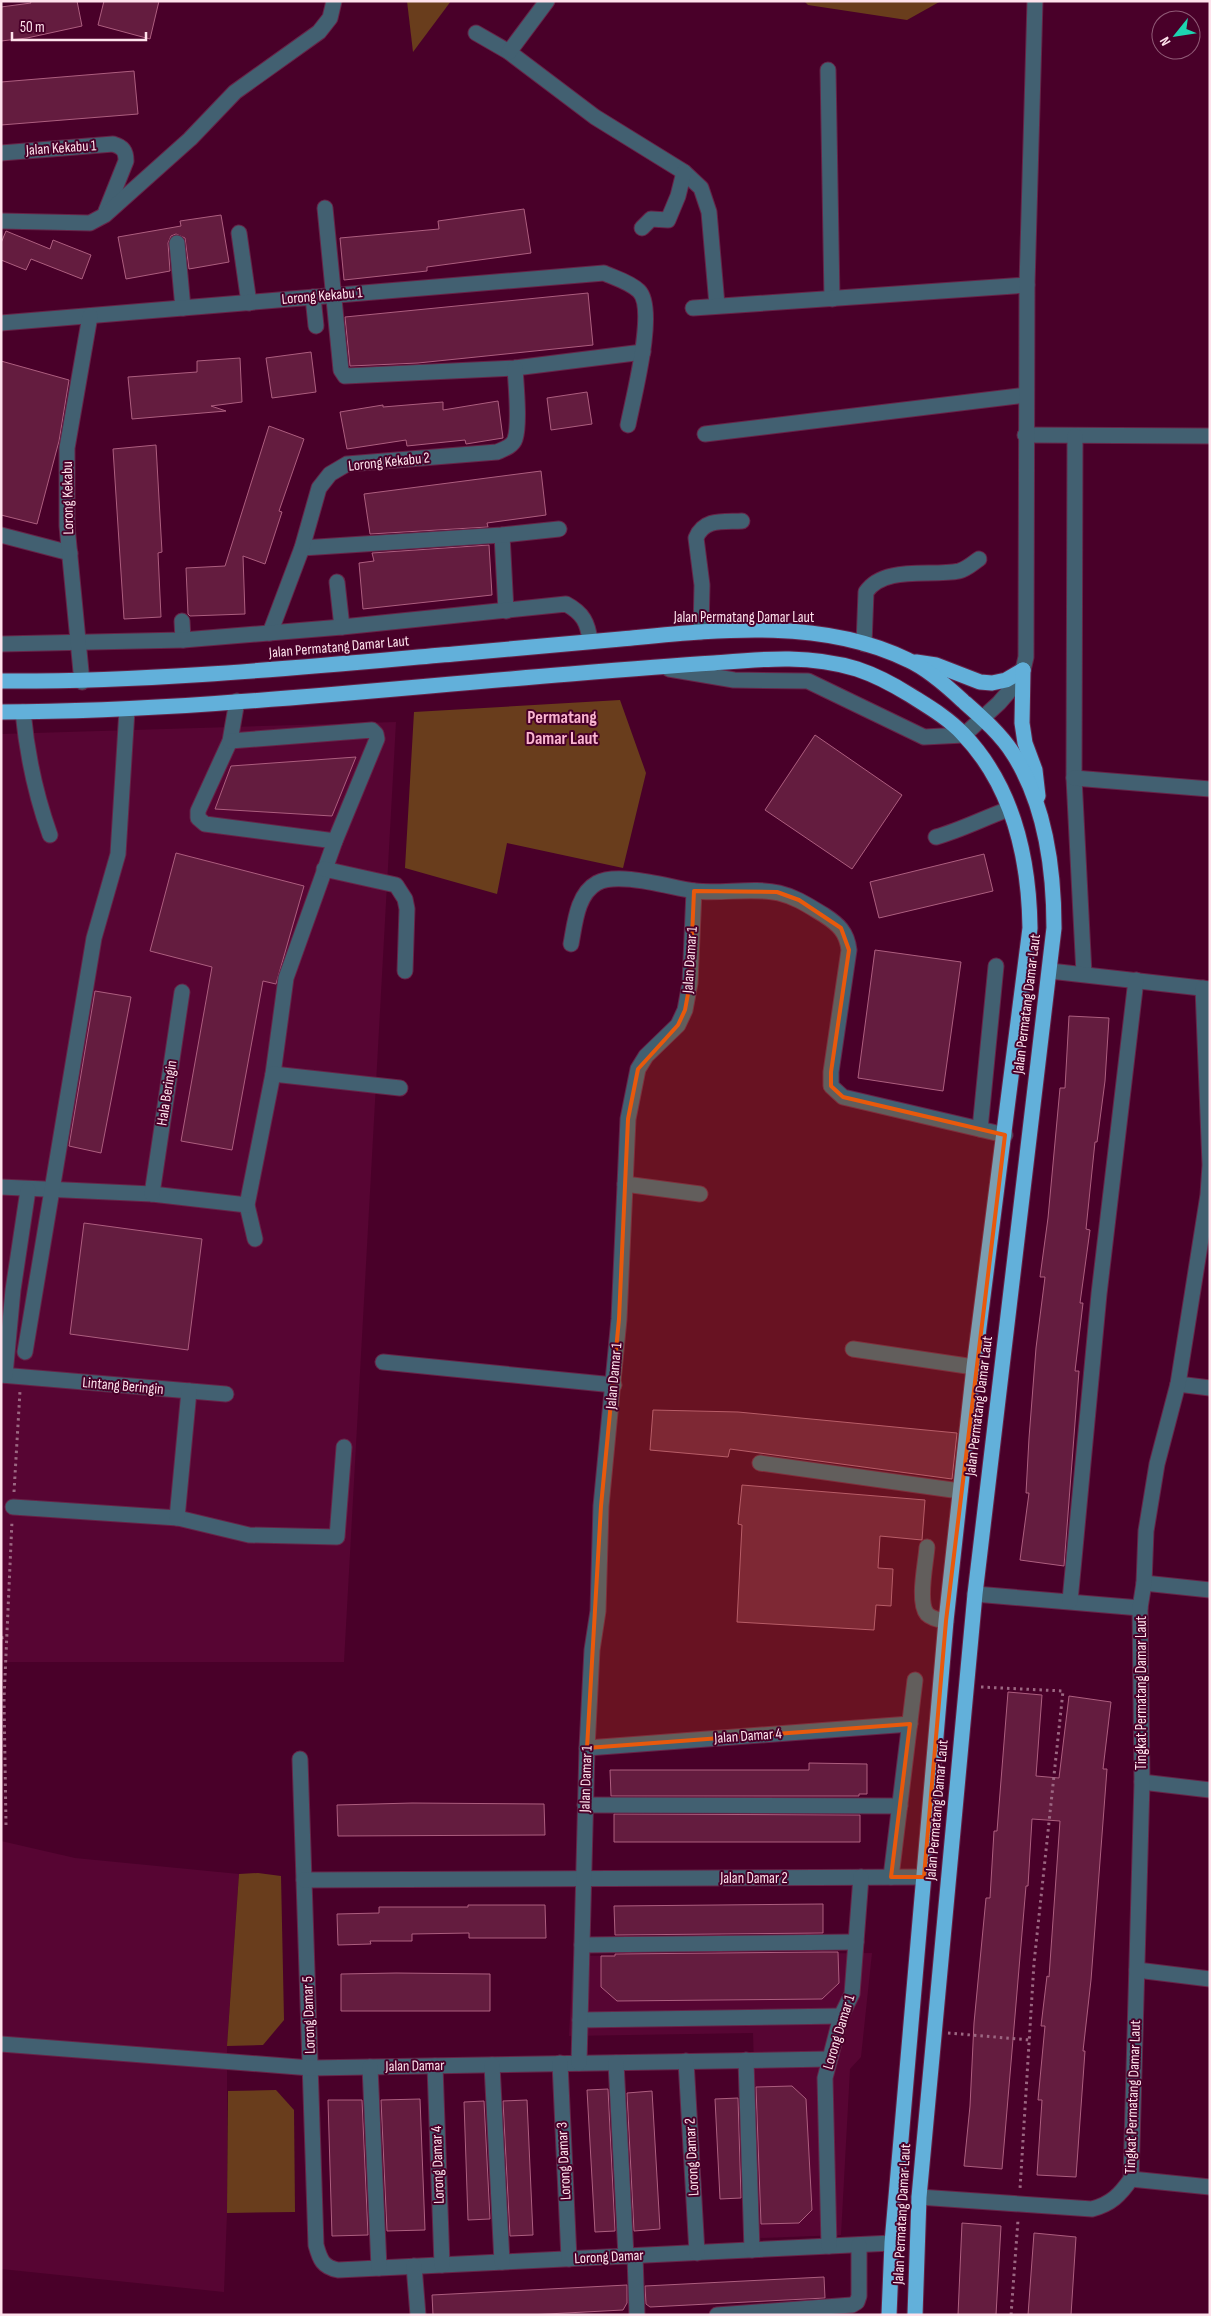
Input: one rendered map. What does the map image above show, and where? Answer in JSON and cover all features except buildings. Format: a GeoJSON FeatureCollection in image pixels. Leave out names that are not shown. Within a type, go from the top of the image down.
{"type":"FeatureCollection","features":[{"type":"Feature","properties":{"kind":"highway","name":"Jalan Permatang Damar Laut"},"geometry":{"type":"LineString","coordinates":[[1,681],[82,682],[236,673],[701,632],[822,634],[864,644],[911,661],[950,690],[982,718],[1014,754],[1039,808],[1054,887],[1054,928],[974,1594],[919,2197],[915,2315]]}},
{"type":"Feature","properties":{"kind":"highway","name":"Jalan Permatang Damar Laut"},"geometry":{"type":"LineString","coordinates":[[1,712],[127,710],[652,667],[780,658],[821,660],[858,670],[897,687],[936,711],[964,735],[989,768],[1009,809],[1024,853],[1030,890],[1030,928],[974,1367],[946,1621],[892,2243],[889,2315]]}},
{"type":"Feature","properties":{"kind":"highway"},"geometry":{"type":"LineString","coordinates":[[911,661],[936,665],[962,676],[992,683],[1006,680],[1023,670]]}},
{"type":"Feature","properties":{"kind":"highway"},"geometry":{"type":"LineString","coordinates":[[1023,670],[1020,703],[1022,723],[1025,742],[1035,770],[1039,808]]}},
{"type":"Feature","properties":{"kind":"street"},"geometry":{"type":"LineString","coordinates":[[1,221],[90,223],[105,215],[190,139],[229,97],[319,32],[330,18],[334,1]]}},
{"type":"Feature","properties":{"kind":"street"},"geometry":{"type":"LineString","coordinates":[[509,52],[547,1]]}},
{"type":"Feature","properties":{"kind":"street"},"geometry":{"type":"LineString","coordinates":[[652,667],[734,680],[808,681],[924,737],[964,735],[1012,688],[1023,670],[1026,657],[1025,435],[1027,285],[1035,1]]}},
{"type":"Feature","properties":{"kind":"street"},"geometry":{"type":"LineString","coordinates":[[476,33],[509,52],[595,117],[684,172],[701,188],[710,212],[717,305]]}},
{"type":"Feature","properties":{"kind":"street"},"geometry":{"type":"LineString","coordinates":[[828,70],[832,299]]}},
{"type":"Feature","properties":{"kind":"street","name":"Jalan Kekabu 1"},"geometry":{"type":"LineString","coordinates":[[1,152],[113,144],[121,146],[126,153],[126,161],[105,215]]}},
{"type":"Feature","properties":{"kind":"street"},"geometry":{"type":"LineString","coordinates":[[642,228],[651,220],[668,220],[678,196],[684,172]]}},
{"type":"Feature","properties":{"kind":"street"},"geometry":{"type":"LineString","coordinates":[[325,208],[340,370],[345,376],[516,368],[643,352],[628,424]]}},
{"type":"Feature","properties":{"kind":"street"},"geometry":{"type":"LineString","coordinates":[[239,233],[249,303]]}},
{"type":"Feature","properties":{"kind":"street"},"geometry":{"type":"LineString","coordinates":[[177,243],[183,308]]}},
{"type":"Feature","properties":{"kind":"street","name":"Lorong Kekabu 1"},"geometry":{"type":"LineString","coordinates":[[1,323],[604,273],[639,291],[646,303],[643,352]]}},
{"type":"Feature","properties":{"kind":"street"},"geometry":{"type":"LineString","coordinates":[[693,308],[1027,285]]}},
{"type":"Feature","properties":{"kind":"street"},"geometry":{"type":"LineString","coordinates":[[313,297],[316,326]]}},
{"type":"Feature","properties":{"kind":"street","name":"Lorong Kekabu"},"geometry":{"type":"LineString","coordinates":[[82,682],[80,643],[67,526],[67,448],[90,316]]}},
{"type":"Feature","properties":{"kind":"street","name":"Lorong Kekabu 2"},"geometry":{"type":"LineString","coordinates":[[270,633],[302,548],[320,488],[330,474],[347,464],[497,452],[508,448],[515,440],[516,430],[516,368]]}},
{"type":"Feature","properties":{"kind":"street"},"geometry":{"type":"LineString","coordinates":[[705,434],[1026,395]]}},
{"type":"Feature","properties":{"kind":"street"},"geometry":{"type":"LineString","coordinates":[[1025,435],[1210,436]]}},
{"type":"Feature","properties":{"kind":"street"},"geometry":{"type":"LineString","coordinates":[[1075,436],[1074,778],[1084,974]]}},
{"type":"Feature","properties":{"kind":"street"},"geometry":{"type":"LineString","coordinates":[[701,632],[702,585],[696,538],[704,525],[712,522],[742,521]]}},
{"type":"Feature","properties":{"kind":"street"},"geometry":{"type":"LineString","coordinates":[[302,548],[502,535],[559,529]]}},
{"type":"Feature","properties":{"kind":"street"},"geometry":{"type":"LineString","coordinates":[[1,535],[70,554]]}},
{"type":"Feature","properties":{"kind":"street"},"geometry":{"type":"LineString","coordinates":[[502,535],[506,611]]}},
{"type":"Feature","properties":{"kind":"street"},"geometry":{"type":"LineString","coordinates":[[864,644],[866,592],[878,580],[896,576],[959,571],[979,559]]}},
{"type":"Feature","properties":{"kind":"street"},"geometry":{"type":"LineString","coordinates":[[337,582],[342,627]]}},
{"type":"Feature","properties":{"kind":"street"},"geometry":{"type":"LineString","coordinates":[[1,644],[183,640],[342,627],[566,604],[583,616],[588,625],[590,642]]}},
{"type":"Feature","properties":{"kind":"street"},"geometry":{"type":"LineString","coordinates":[[182,621],[183,640]]}},
{"type":"Feature","properties":{"kind":"street"},"geometry":{"type":"LineString","coordinates":[[237,701],[230,741],[198,811],[198,818],[205,824],[335,841]]}},
{"type":"Feature","properties":{"kind":"street"},"geometry":{"type":"LineString","coordinates":[[25,1352],[94,938],[118,854],[127,710]]}},
{"type":"Feature","properties":{"kind":"street"},"geometry":{"type":"LineString","coordinates":[[23,712],[25,734],[40,806],[50,835]]}},
{"type":"Feature","properties":{"kind":"street"},"geometry":{"type":"LineString","coordinates":[[230,741],[372,730],[376,734],[377,739],[324,869],[286,978],[273,1074],[247,1205],[255,1239]]}},
{"type":"Feature","properties":{"kind":"street"},"geometry":{"type":"LineString","coordinates":[[1074,778],[1210,789]]}},
{"type":"Feature","properties":{"kind":"street"},"geometry":{"type":"LineString","coordinates":[[936,837],[962,829],[976,821],[1009,809]]}},
{"type":"Feature","properties":{"kind":"street"},"geometry":{"type":"LineString","coordinates":[[324,869],[396,885],[406,899],[406,971]]}},
{"type":"Feature","properties":{"kind":"street"},"geometry":{"type":"LineString","coordinates":[[571,944],[581,900],[597,882],[610,878],[670,885],[694,891],[778,892],[799,900],[841,928],[848,938],[849,950],[831,1072],[831,1086],[843,1097],[1004,1135]]}},
{"type":"Feature","properties":{"kind":"street","name":"Jalan Damar 1"},"geometry":{"type":"LineString","coordinates":[[579,2063],[585,1805],[592,1650],[598,1611],[601,1506],[619,1318],[628,1119],[638,1069],[646,1056],[678,1025],[685,1010],[690,983],[694,891]]}},
{"type":"Feature","properties":{"kind":"street"},"geometry":{"type":"LineString","coordinates":[[980,1129],[996,966]]}},
{"type":"Feature","properties":{"kind":"street"},"geometry":{"type":"LineString","coordinates":[[1050,971],[1207,988]]}},
{"type":"Feature","properties":{"kind":"street"},"geometry":{"type":"LineString","coordinates":[[1070,1601],[1099,1294],[1136,980]]}},
{"type":"Feature","properties":{"kind":"street","name":"Tingkat Permatang Damar Laut"},"geometry":{"type":"LineString","coordinates":[[919,2197],[1092,2209],[1106,2205],[1119,2196],[1131,2179],[1142,1782],[1140,1608],[1144,1583],[1147,1521],[1158,1464],[1178,1384],[1209,1195],[1207,988]]}},
{"type":"Feature","properties":{"kind":"street","name":"Hala Beringin"},"geometry":{"type":"LineString","coordinates":[[152,1194],[182,992]]}},
{"type":"Feature","properties":{"kind":"street"},"geometry":{"type":"LineString","coordinates":[[273,1074],[400,1088]]}},
{"type":"Feature","properties":{"kind":"street"},"geometry":{"type":"LineString","coordinates":[[625,1184],[700,1194]]}},
{"type":"Feature","properties":{"kind":"street"},"geometry":{"type":"LineString","coordinates":[[1,1188],[28,1190],[52,1188],[152,1194],[247,1205]]}},
{"type":"Feature","properties":{"kind":"street"},"geometry":{"type":"LineString","coordinates":[[3,1375],[7,1289],[28,1190]]}},
{"type":"Feature","properties":{"kind":"street"},"geometry":{"type":"LineString","coordinates":[[853,1349],[974,1367]]}},
{"type":"Feature","properties":{"kind":"street"},"geometry":{"type":"LineString","coordinates":[[383,1362],[614,1385]]}},
{"type":"Feature","properties":{"kind":"street","name":"Lintang Beringin"},"geometry":{"type":"LineString","coordinates":[[3,1375],[226,1394]]}},
{"type":"Feature","properties":{"kind":"street"},"geometry":{"type":"LineString","coordinates":[[1178,1384],[1210,1388]]}},
{"type":"Feature","properties":{"kind":"street"},"geometry":{"type":"LineString","coordinates":[[177,1518],[189,1391]]}},
{"type":"Feature","properties":{"kind":"street"},"geometry":{"type":"LineString","coordinates":[[13,1507],[177,1518],[250,1535],[337,1537],[344,1447]]}},
{"type":"Feature","properties":{"kind":"street"},"geometry":{"type":"LineString","coordinates":[[760,1463],[960,1492]]}},
{"type":"Feature","properties":{"kind":"street"},"geometry":{"type":"LineString","coordinates":[[927,1547],[923,1606],[933,1618],[946,1621]]}},
{"type":"Feature","properties":{"kind":"street"},"geometry":{"type":"LineString","coordinates":[[1144,1583],[1210,1590]]}},
{"type":"Feature","properties":{"kind":"street"},"geometry":{"type":"LineString","coordinates":[[974,1594],[1140,1608]]}},
{"type":"Feature","properties":{"kind":"street"},"geometry":{"type":"LineString","coordinates":[[891,1877],[915,1680]]}},
{"type":"Feature","properties":{"kind":"street","name":"Jalan Damar 4"},"geometry":{"type":"LineString","coordinates":[[587,1748],[910,1724]]}},
{"type":"Feature","properties":{"kind":"street","name":"Lorong Damar 5"},"geometry":{"type":"LineString","coordinates":[[300,1759],[316,2245],[321,2261],[327,2268]]}},
{"type":"Feature","properties":{"kind":"street"},"geometry":{"type":"LineString","coordinates":[[1142,1782],[1210,1790]]}},
{"type":"Feature","properties":{"kind":"street"},"geometry":{"type":"LineString","coordinates":[[585,1805],[900,1806]]}},
{"type":"Feature","properties":{"kind":"street","name":"Lorong Damar 1"},"geometry":{"type":"LineString","coordinates":[[829,2246],[825,2078],[841,2016],[852,1994],[861,1877]]}},
{"type":"Feature","properties":{"kind":"street","name":"Jalan Damar 2"},"geometry":{"type":"LineString","coordinates":[[584,1878],[924,1877]]}},
{"type":"Feature","properties":{"kind":"street"},"geometry":{"type":"LineString","coordinates":[[304,1880],[584,1878]]}},
{"type":"Feature","properties":{"kind":"street"},"geometry":{"type":"LineString","coordinates":[[582,1945],[856,1942]]}},
{"type":"Feature","properties":{"kind":"street"},"geometry":{"type":"LineString","coordinates":[[1137,1970],[1210,1979]]}},
{"type":"Feature","properties":{"kind":"street"},"geometry":{"type":"LineString","coordinates":[[580,2020],[841,2016]]}},
{"type":"Feature","properties":{"kind":"street","name":"Jalan Damar"},"geometry":{"type":"LineString","coordinates":[[1,2044],[311,2068],[829,2059]]}},
{"type":"Feature","properties":{"kind":"street"},"geometry":{"type":"LineString","coordinates":[[746,2060],[752,2250]]}},
{"type":"Feature","properties":{"kind":"street","name":"Lorong Damar 2"},"geometry":{"type":"LineString","coordinates":[[686,2061],[697,2253]]}},
{"type":"Feature","properties":{"kind":"street","name":"Lorong Damar 3"},"geometry":{"type":"LineString","coordinates":[[560,2063],[569,2259]]}},
{"type":"Feature","properties":{"kind":"street"},"geometry":{"type":"LineString","coordinates":[[616,2063],[630,2256],[637,2315]]}},
{"type":"Feature","properties":{"kind":"street"},"geometry":{"type":"LineString","coordinates":[[492,2064],[502,2262]]}},
{"type":"Feature","properties":{"kind":"street","name":"Lorong Damar 4"},"geometry":{"type":"LineString","coordinates":[[434,2066],[442,2265]]}},
{"type":"Feature","properties":{"kind":"street"},"geometry":{"type":"LineString","coordinates":[[370,2067],[379,2268]]}},
{"type":"Feature","properties":{"kind":"street"},"geometry":{"type":"LineString","coordinates":[[1131,2179],[1210,2187]]}},
{"type":"Feature","properties":{"kind":"street","name":"Lorong Damar"},"geometry":{"type":"LineString","coordinates":[[327,2268],[338,2270],[892,2243]]}},
{"type":"Feature","properties":{"kind":"street"},"geometry":{"type":"LineString","coordinates":[[717,2315],[846,2307],[857,2302],[859,2296],[859,2245]]}},
{"type":"Feature","properties":{"kind":"street"},"geometry":{"type":"LineString","coordinates":[[414,2266],[418,2315]]}},
{"type":"Feature","properties":{"kind":"path"},"geometry":{"type":"LineString","coordinates":[[6,1825],[3,1700],[21,1378]]}},
{"type":"Feature","properties":{"kind":"path"},"geometry":{"type":"LineString","coordinates":[[1,1638],[7,1637]]}},
{"type":"Feature","properties":{"kind":"path"},"geometry":{"type":"LineString","coordinates":[[966,1686],[1063,1691],[1034,1963],[1011,2315]]}},
{"type":"Feature","properties":{"kind":"path"},"geometry":{"type":"LineString","coordinates":[[933,2032],[1030,2040]]}},
{"type":"Feature","properties":{"kind":"highlighted area"},"geometry":{"type":"Polygon","coordinates":[[[694,891],[777,892],[799,900],[841,928],[849,950],[831,1072],[831,1086],[843,1097],[1005,1135],[946,1621],[924,1877],[891,1877],[910,1724],[587,1748],[601,1506],[619,1319],[628,1119],[638,1069],[678,1025],[685,1010],[690,983],[694,891]]]}},
{"type":"Feature","properties":{"kind":"shaded area"},"geometry":{"type":"Polygon","coordinates":[[[407,1],[451,1],[413,52],[407,1]]]}},
{"type":"Feature","properties":{"kind":"shaded area"},"geometry":{"type":"Polygon","coordinates":[[[804,1],[941,1],[907,20],[808,5],[804,1]]]}},
{"type":"Feature","properties":{"kind":"shaded area"},"geometry":{"type":"Polygon","coordinates":[[[620,700],[646,773],[623,868],[507,843],[497,894],[405,868],[414,712],[620,700]]]}},
{"type":"Feature","properties":{"kind":"shaded area"},"geometry":{"type":"Polygon","coordinates":[[[396,722],[344,1662],[1,1662],[1,734],[396,722]]]}},
{"type":"Feature","properties":{"kind":"shaded area"},"geometry":{"type":"Polygon","coordinates":[[[1,1841],[75,1858],[239,1874],[227,2046],[227,2213],[224,2292],[1,2269],[1,1841]]]}},
{"type":"Feature","properties":{"kind":"shaded area"},"geometry":{"type":"Polygon","coordinates":[[[258,1873],[281,1876],[284,2020],[263,2045],[227,2046],[239,1874],[258,1873]]]}},
{"type":"Feature","properties":{"kind":"shaded area"},"geometry":{"type":"Polygon","coordinates":[[[872,1953],[861,2057],[850,2069],[841,2235],[759,2238],[753,2033],[569,2036],[573,1956],[872,1953]]]}},
{"type":"Feature","properties":{"kind":"shaded area"},"geometry":{"type":"Polygon","coordinates":[[[276,2090],[294,2110],[295,2212],[227,2213],[228,2091],[276,2090]]]}},
{"type":"Feature","properties":{"kind":"district","name":"Permatang Damar Laut"},"geometry":{"type":"Point","coordinates":[562,728]}}]}
